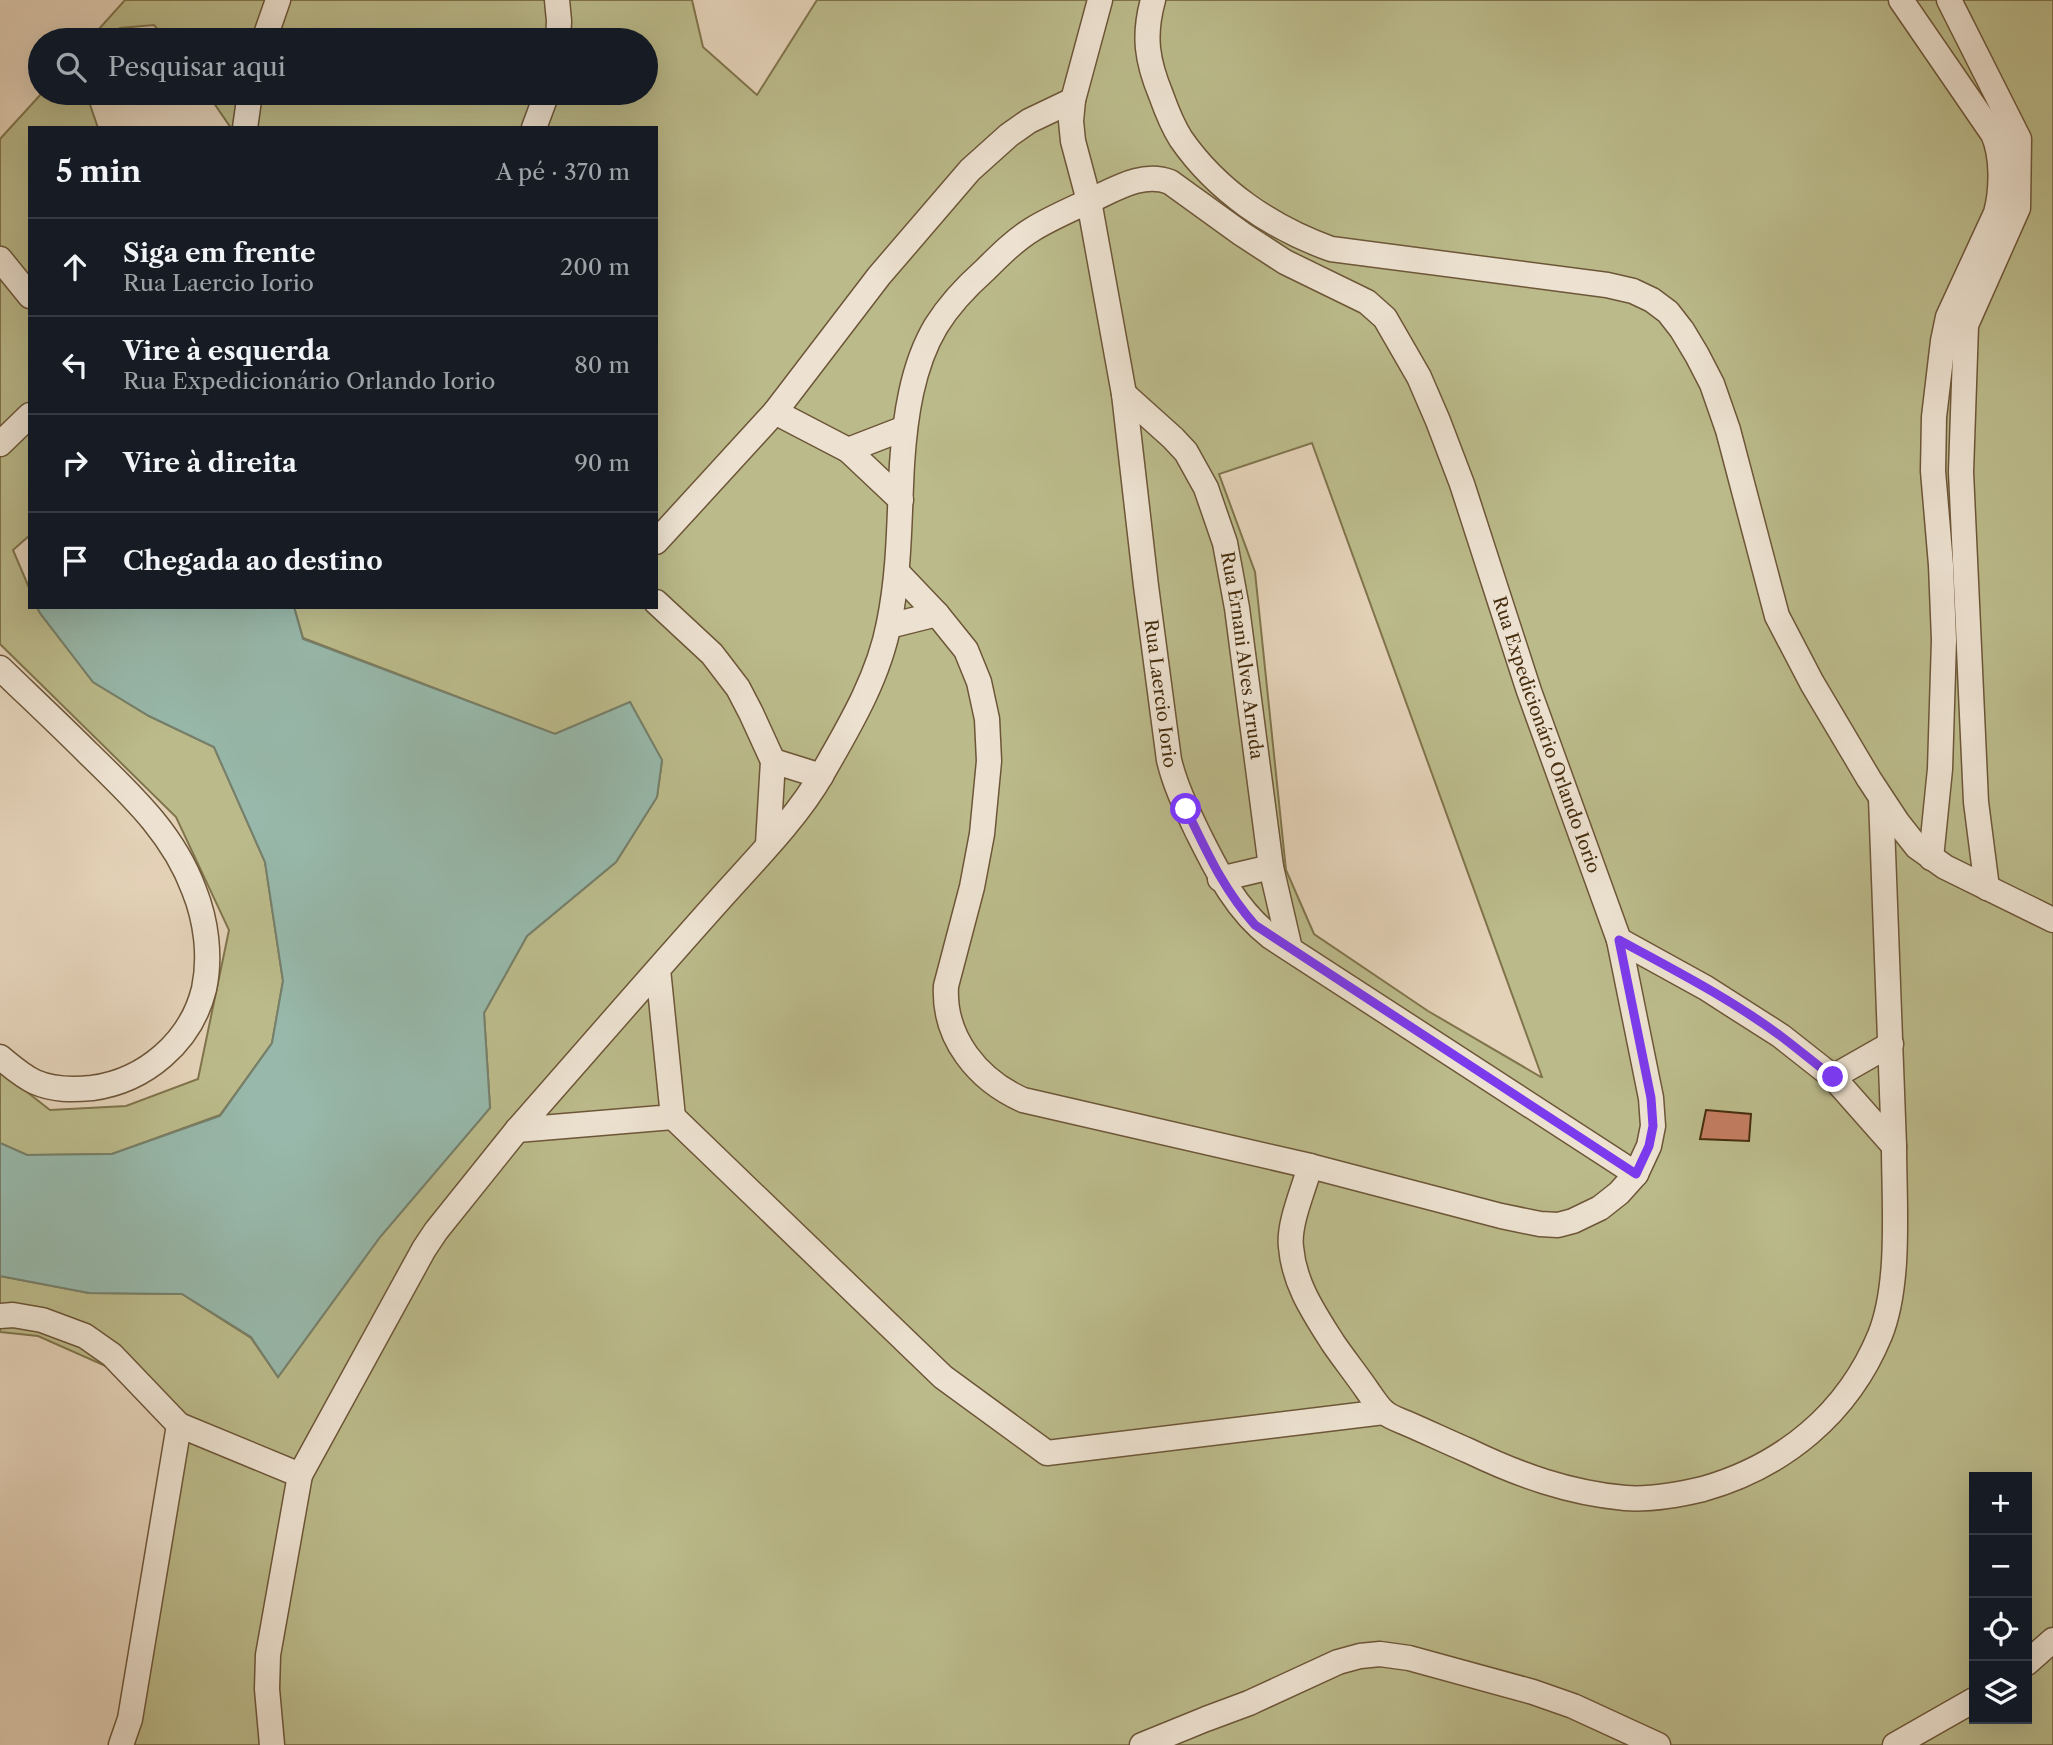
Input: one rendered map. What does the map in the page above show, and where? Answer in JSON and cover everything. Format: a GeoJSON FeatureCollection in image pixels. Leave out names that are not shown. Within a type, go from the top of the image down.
{"type":"FeatureCollection","features":[{"type":"Feature","properties":{"kind":"street"},"geometry":{"type":"LineString","coordinates":[[268,28],[278,0]]}},
{"type":"Feature","properties":{"kind":"street"},"geometry":{"type":"LineString","coordinates":[[557,0],[559,28]]}},
{"type":"Feature","properties":{"kind":"street","name":"Rua Laercio Iorio"},"geometry":{"type":"LineString","coordinates":[[1100,0],[1073,100],[1073,141],[1089,201],[1124,394],[1147,598],[1171,768],[1186,809],[1220,879],[1255,925],[1636,1174]]}},
{"type":"Feature","properties":{"kind":"street"},"geometry":{"type":"LineString","coordinates":[[1153,0],[1146,37],[1147,51],[1156,83],[1180,137],[1203,167],[1223,187],[1279,227],[1331,249],[1607,285],[1633,291],[1668,312],[1682,330],[1712,384],[1731,441],[1769,591],[1783,628],[1812,683],[1881,797],[1908,836],[1931,858],[2053,920]]}},
{"type":"Feature","properties":{"kind":"street"},"geometry":{"type":"LineString","coordinates":[[1901,0],[1993,134],[1999,157],[1999,204],[1948,317],[1934,417],[1933,471],[1944,640],[1940,769],[1931,858]]}},
{"type":"Feature","properties":{"kind":"street"},"geometry":{"type":"LineString","coordinates":[[1949,0],[2019,139],[2018,208],[1966,325],[1961,472],[1976,802],[1987,888]]}},
{"type":"Feature","properties":{"kind":"street"},"geometry":{"type":"LineString","coordinates":[[658,540],[775,412],[879,276],[970,170],[1029,121],[1073,100]]}},
{"type":"Feature","properties":{"kind":"street"},"geometry":{"type":"LineString","coordinates":[[245,126],[248,105]]}},
{"type":"Feature","properties":{"kind":"street"},"geometry":{"type":"LineString","coordinates":[[535,126],[543,105]]}},
{"type":"Feature","properties":{"kind":"street","name":"Rua Expedicionário Orlando Iorio"},"geometry":{"type":"LineString","coordinates":[[1089,201],[1132,182],[1150,178],[1162,179],[1180,188],[1285,262],[1367,302],[1377,309],[1402,346],[1419,377],[1462,484],[1529,691],[1619,940],[1651,1098],[1653,1126],[1649,1146],[1636,1174]]}},
{"type":"Feature","properties":{"kind":"street"},"geometry":{"type":"LineString","coordinates":[[272,1745],[267,1689],[268,1655],[300,1475],[424,1249],[517,1130],[768,844],[821,776],[874,673],[889,625],[898,573],[905,428],[922,356],[947,310],[979,275],[1023,236],[1089,201]]}},
{"type":"Feature","properties":{"kind":"street"},"geometry":{"type":"LineString","coordinates":[[0,259],[28,294]]}},
{"type":"Feature","properties":{"kind":"street","name":"Rua Ernani Alves Arruda"},"geometry":{"type":"LineString","coordinates":[[1124,394],[1186,452],[1206,488],[1225,544],[1237,608],[1271,867],[1290,949]]}},
{"type":"Feature","properties":{"kind":"street"},"geometry":{"type":"LineString","coordinates":[[775,412],[848,450],[901,500]]}},
{"type":"Feature","properties":{"kind":"street"},"geometry":{"type":"LineString","coordinates":[[0,444],[28,417]]}},
{"type":"Feature","properties":{"kind":"street"},"geometry":{"type":"LineString","coordinates":[[848,450],[905,428]]}},
{"type":"Feature","properties":{"kind":"street"},"geometry":{"type":"LineString","coordinates":[[898,573],[966,650],[983,701],[989,737],[989,761],[982,834],[972,887],[946,986],[946,997],[950,1023],[963,1051],[990,1081],[1023,1100],[1310,1166],[1540,1224],[1558,1225],[1587,1216],[1619,1193],[1636,1174]]}},
{"type":"Feature","properties":{"kind":"street"},"geometry":{"type":"LineString","coordinates":[[658,604],[727,671],[747,705],[773,761],[768,844]]}},
{"type":"Feature","properties":{"kind":"street"},"geometry":{"type":"LineString","coordinates":[[889,625],[937,614]]}},
{"type":"Feature","properties":{"kind":"street"},"geometry":{"type":"LineString","coordinates":[[0,668],[125,788],[168,838],[194,889],[207,942],[204,989],[197,1010],[175,1044],[142,1072],[127,1080],[104,1086],[62,1089],[34,1082],[0,1057]]}},
{"type":"Feature","properties":{"kind":"street"},"geometry":{"type":"LineString","coordinates":[[773,761],[821,776]]}},
{"type":"Feature","properties":{"kind":"street"},"geometry":{"type":"LineString","coordinates":[[1310,1166],[1290,1244],[1294,1268],[1304,1296],[1319,1321],[1384,1412],[1496,1464],[1549,1484],[1587,1493],[1628,1498],[1689,1493],[1745,1474],[1777,1458],[1802,1440],[1849,1390],[1880,1335],[1892,1285],[1894,1146],[1881,797]]}},
{"type":"Feature","properties":{"kind":"street"},"geometry":{"type":"LineString","coordinates":[[1220,879],[1271,867]]}},
{"type":"Feature","properties":{"kind":"street"},"geometry":{"type":"LineString","coordinates":[[1619,940],[1706,988],[1781,1036],[1833,1077],[1894,1146]]}},
{"type":"Feature","properties":{"kind":"street"},"geometry":{"type":"LineString","coordinates":[[658,969],[673,1116],[943,1377],[1046,1453],[1384,1412]]}},
{"type":"Feature","properties":{"kind":"street"},"geometry":{"type":"LineString","coordinates":[[1833,1077],[1891,1044]]}},
{"type":"Feature","properties":{"kind":"street"},"geometry":{"type":"LineString","coordinates":[[517,1130],[673,1116]]}},
{"type":"Feature","properties":{"kind":"street"},"geometry":{"type":"LineString","coordinates":[[0,1316],[13,1315],[42,1320],[65,1327],[99,1344],[127,1368],[179,1425],[300,1475]]}},
{"type":"Feature","properties":{"kind":"street"},"geometry":{"type":"LineString","coordinates":[[121,1745],[130,1719],[179,1425]]}},
{"type":"Feature","properties":{"kind":"street"},"geometry":{"type":"LineString","coordinates":[[2029,1661],[2053,1640]]}},
{"type":"Feature","properties":{"kind":"street"},"geometry":{"type":"LineString","coordinates":[[1142,1745],[1249,1703],[1338,1662],[1380,1654],[1409,1658],[1533,1692],[1573,1706],[1658,1745]]}},
{"type":"Feature","properties":{"kind":"street"},"geometry":{"type":"LineString","coordinates":[[1895,1745],[1969,1703]]}},
{"type":"Feature","properties":{"kind":"shaded area"},"geometry":{"type":"Polygon","coordinates":[[[125,0],[692,0],[703,47],[757,95],[817,0],[2053,0],[2053,1745],[110,1745],[141,1653],[179,1425],[108,1367],[38,1336],[0,1332],[0,1276],[89,1293],[182,1294],[251,1338],[278,1377],[380,1237],[490,1108],[484,1013],[527,936],[616,862],[657,797],[662,761],[630,702],[555,734],[303,638],[295,609],[658,609],[658,126],[230,126],[215,105],[658,105],[658,28],[157,28],[154,25],[100,28],[125,0]],[[1312,443],[1219,474],[1255,572],[1286,870],[1314,934],[1428,1011],[1542,1077],[1312,443]]]}},
{"type":"Feature","properties":{"kind":"shaded area"},"geometry":{"type":"Polygon","coordinates":[[[31,105],[90,105],[97,126],[28,126],[28,537],[13,550],[28,585],[28,609],[38,609],[93,682],[149,716],[214,747],[265,862],[283,981],[272,1043],[220,1115],[112,1154],[27,1155],[0,1143],[0,1071],[50,1110],[126,1106],[198,1079],[229,930],[176,817],[0,644],[0,139],[31,105]]]}},
{"type":"Feature","properties":{"kind":"shaded area"},"geometry":{"type":"Polygon","coordinates":[[[38,609],[295,609],[303,639],[555,734],[630,702],[662,760],[657,797],[616,862],[527,936],[484,1013],[490,1108],[380,1237],[278,1377],[251,1337],[182,1294],[89,1293],[0,1276],[0,1143],[27,1155],[112,1154],[220,1116],[272,1043],[283,981],[265,862],[214,747],[149,716],[93,682],[38,609]]]}},
{"type":"Feature","properties":{"kind":"building"},"geometry":{"type":"Polygon","coordinates":[[[1706,1110],[1751,1114],[1749,1141],[1700,1139],[1706,1110]]]}},
{"type":"Feature","properties":{"kind":"route"},"geometry":{"type":"LineString","coordinates":[[1186,809],[1220,879],[1255,925],[1636,1174],[1649,1146],[1653,1126],[1651,1098],[1619,940],[1748,1014],[1833,1077]]}}]}
